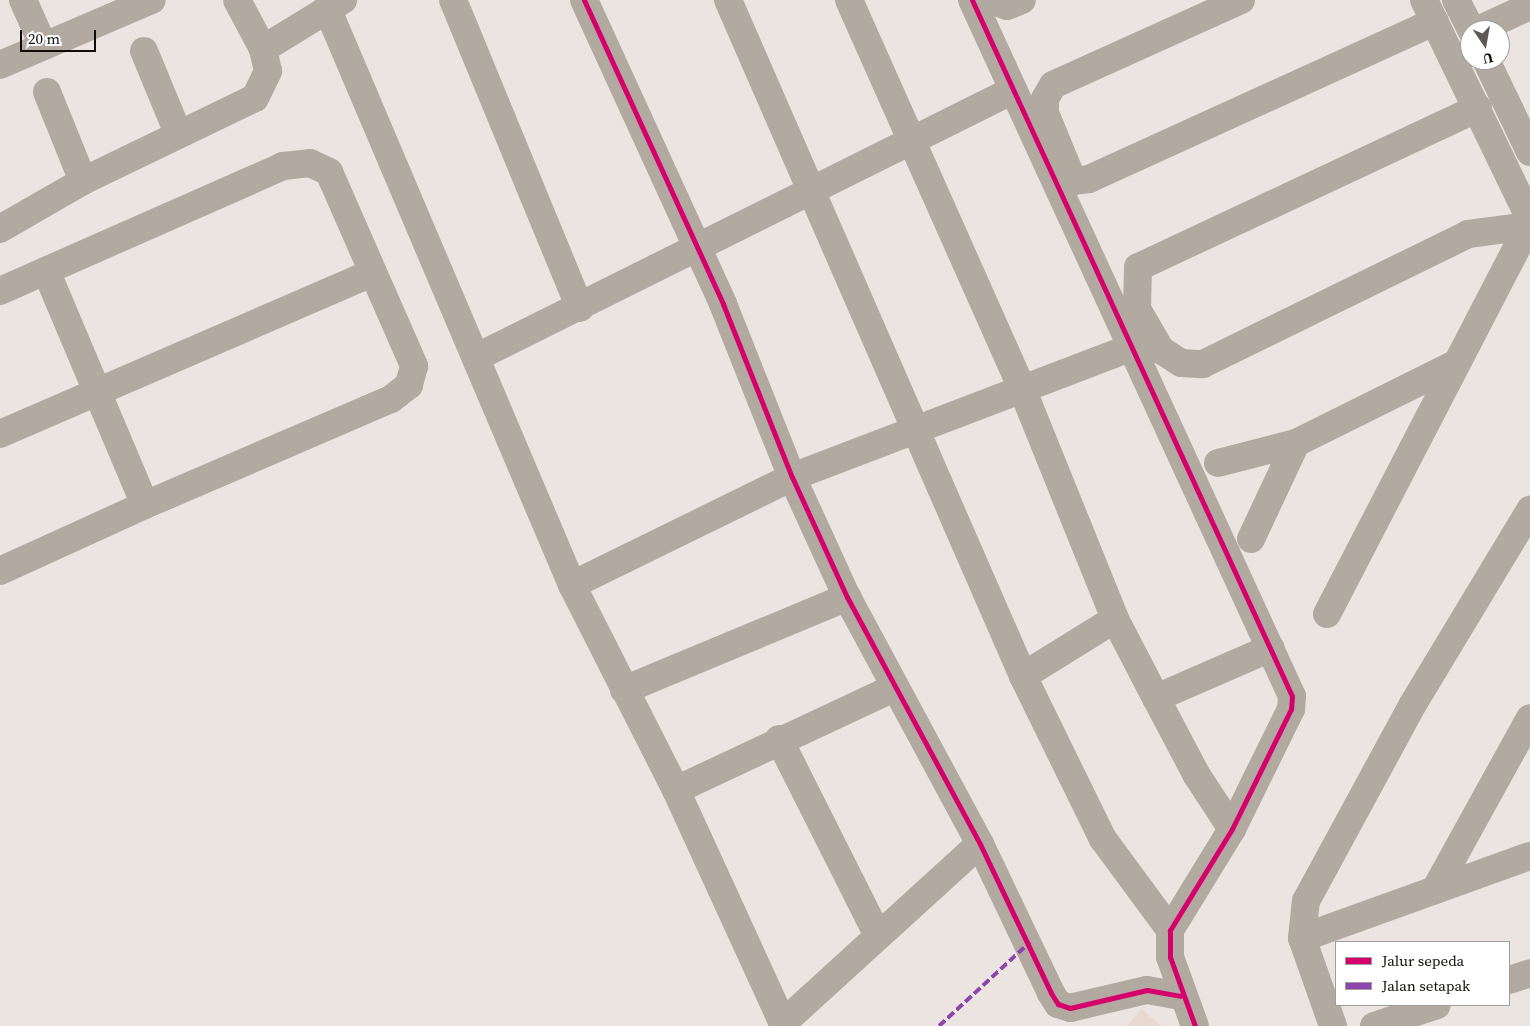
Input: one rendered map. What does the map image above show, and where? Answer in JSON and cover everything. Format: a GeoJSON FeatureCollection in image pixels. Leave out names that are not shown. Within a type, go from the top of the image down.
{"type":"FeatureCollection","features":[{"type":"Feature","properties":{"kind":"street"},"geometry":{"type":"LineString","coordinates":[[23,0],[43,45]]}},
{"type":"Feature","properties":{"kind":"street"},"geometry":{"type":"LineString","coordinates":[[2,224],[178,133],[255,98],[268,71],[263,49],[237,0]]}},
{"type":"Feature","properties":{"kind":"street"},"geometry":{"type":"LineString","coordinates":[[453,0],[580,308]]}},
{"type":"Feature","properties":{"kind":"street"},"geometry":{"type":"LineString","coordinates":[[584,0],[695,246],[792,476],[847,597],[894,688],[980,844],[1058,1004],[1103,1015],[1147,990],[1180,996]]}},
{"type":"Feature","properties":{"kind":"street"},"geometry":{"type":"LineString","coordinates":[[728,0],[918,430],[1023,676],[1103,840],[1170,930]]}},
{"type":"Feature","properties":{"kind":"street"},"geometry":{"type":"LineString","coordinates":[[849,0],[1023,391],[1115,619],[1196,774],[1232,828]]}},
{"type":"Feature","properties":{"kind":"street"},"geometry":{"type":"LineString","coordinates":[[972,0],[1130,348],[1292,696],[1291,709],[1232,828],[1170,930],[1170,957],[1180,996],[1194,1026]]}},
{"type":"Feature","properties":{"kind":"street"},"geometry":{"type":"LineString","coordinates":[[989,0],[1007,6],[1022,0]]}},
{"type":"Feature","properties":{"kind":"street"},"geometry":{"type":"LineString","coordinates":[[1242,0],[1053,85],[1045,113],[1073,181],[1089,179],[1429,10],[1478,108],[1529,222]]}},
{"type":"Feature","properties":{"kind":"street"},"geometry":{"type":"LineString","coordinates":[[1456,0],[1466,20]]}},
{"type":"Feature","properties":{"kind":"street"},"geometry":{"type":"LineString","coordinates":[[0,65],[140,2]]}},
{"type":"Feature","properties":{"kind":"street"},"geometry":{"type":"LineString","coordinates":[[263,49],[335,4],[477,358],[572,585],[676,790],[784,1025],[878,936],[980,844]]}},
{"type":"Feature","properties":{"kind":"street"},"geometry":{"type":"LineString","coordinates":[[1500,20],[1530,6]]}},
{"type":"Feature","properties":{"kind":"street"},"geometry":{"type":"LineString","coordinates":[[144,51],[178,133]]}},
{"type":"Feature","properties":{"kind":"street"},"geometry":{"type":"LineString","coordinates":[[1494,70],[1520,104],[1530,152]]}},
{"type":"Feature","properties":{"kind":"street"},"geometry":{"type":"LineString","coordinates":[[477,358],[580,308],[695,246],[911,138],[1013,90]]}},
{"type":"Feature","properties":{"kind":"street"},"geometry":{"type":"LineString","coordinates":[[47,92],[83,181]]}},
{"type":"Feature","properties":{"kind":"street"},"geometry":{"type":"LineString","coordinates":[[1478,108],[1138,266],[1137,309],[1161,350],[1181,363],[1203,364],[1468,234],[1529,222]]}},
{"type":"Feature","properties":{"kind":"street"},"geometry":{"type":"LineString","coordinates":[[0,291],[295,163],[320,165],[329,172],[370,274],[414,366],[409,385],[391,399],[145,505],[0,571]]}},
{"type":"Feature","properties":{"kind":"street"},"geometry":{"type":"LineString","coordinates":[[1327,614],[1529,222]]}},
{"type":"Feature","properties":{"kind":"street"},"geometry":{"type":"LineString","coordinates":[[46,271],[98,390],[145,505]]}},
{"type":"Feature","properties":{"kind":"street"},"geometry":{"type":"LineString","coordinates":[[0,434],[370,274]]}},
{"type":"Feature","properties":{"kind":"street"},"geometry":{"type":"LineString","coordinates":[[572,585],[792,476],[1023,391],[1130,348]]}},
{"type":"Feature","properties":{"kind":"street"},"geometry":{"type":"LineString","coordinates":[[1218,463],[1296,443],[1455,364]]}},
{"type":"Feature","properties":{"kind":"street"},"geometry":{"type":"LineString","coordinates":[[1252,539],[1296,443]]}},
{"type":"Feature","properties":{"kind":"street"},"geometry":{"type":"LineString","coordinates":[[1333,1026],[1302,938],[1306,901],[1414,704],[1530,511]]}},
{"type":"Feature","properties":{"kind":"street"},"geometry":{"type":"LineString","coordinates":[[624,690],[847,597]]}},
{"type":"Feature","properties":{"kind":"street"},"geometry":{"type":"LineString","coordinates":[[1023,676],[1115,619]]}},
{"type":"Feature","properties":{"kind":"street"},"geometry":{"type":"LineString","coordinates":[[1156,698],[1271,648]]}},
{"type":"Feature","properties":{"kind":"street"},"geometry":{"type":"LineString","coordinates":[[676,790],[779,739],[894,688]]}},
{"type":"Feature","properties":{"kind":"street"},"geometry":{"type":"LineString","coordinates":[[1435,890],[1530,718]]}},
{"type":"Feature","properties":{"kind":"street"},"geometry":{"type":"LineString","coordinates":[[779,739],[878,936]]}},
{"type":"Feature","properties":{"kind":"street"},"geometry":{"type":"LineString","coordinates":[[1302,938],[1530,856]]}},
{"type":"Feature","properties":{"kind":"street"},"geometry":{"type":"LineString","coordinates":[[1510,980],[1530,973]]}},
{"type":"Feature","properties":{"kind":"street"},"geometry":{"type":"LineString","coordinates":[[1374,1026],[1434,1006]]}},
{"type":"Feature","properties":{"kind":"shaded area"},"geometry":{"type":"Polygon","coordinates":[[[1142,1009],[1161,1026],[1127,1026],[1142,1009]]]}},
{"type":"Feature","properties":{"kind":"marked path"},"geometry":{"type":"LineString","coordinates":[[939,1026],[1030,942]]}},
{"type":"Feature","properties":{"kind":"cycle path"},"geometry":{"type":"LineString","coordinates":[[584,0],[723,304],[792,477],[847,597],[980,844],[1051,993],[1058,1004],[1070,1008],[1147,990],[1180,996]]}},
{"type":"Feature","properties":{"kind":"cycle path"},"geometry":{"type":"LineString","coordinates":[[972,0],[1292,696],[1291,709],[1232,829],[1170,930],[1170,957],[1195,1026]]}}]}
